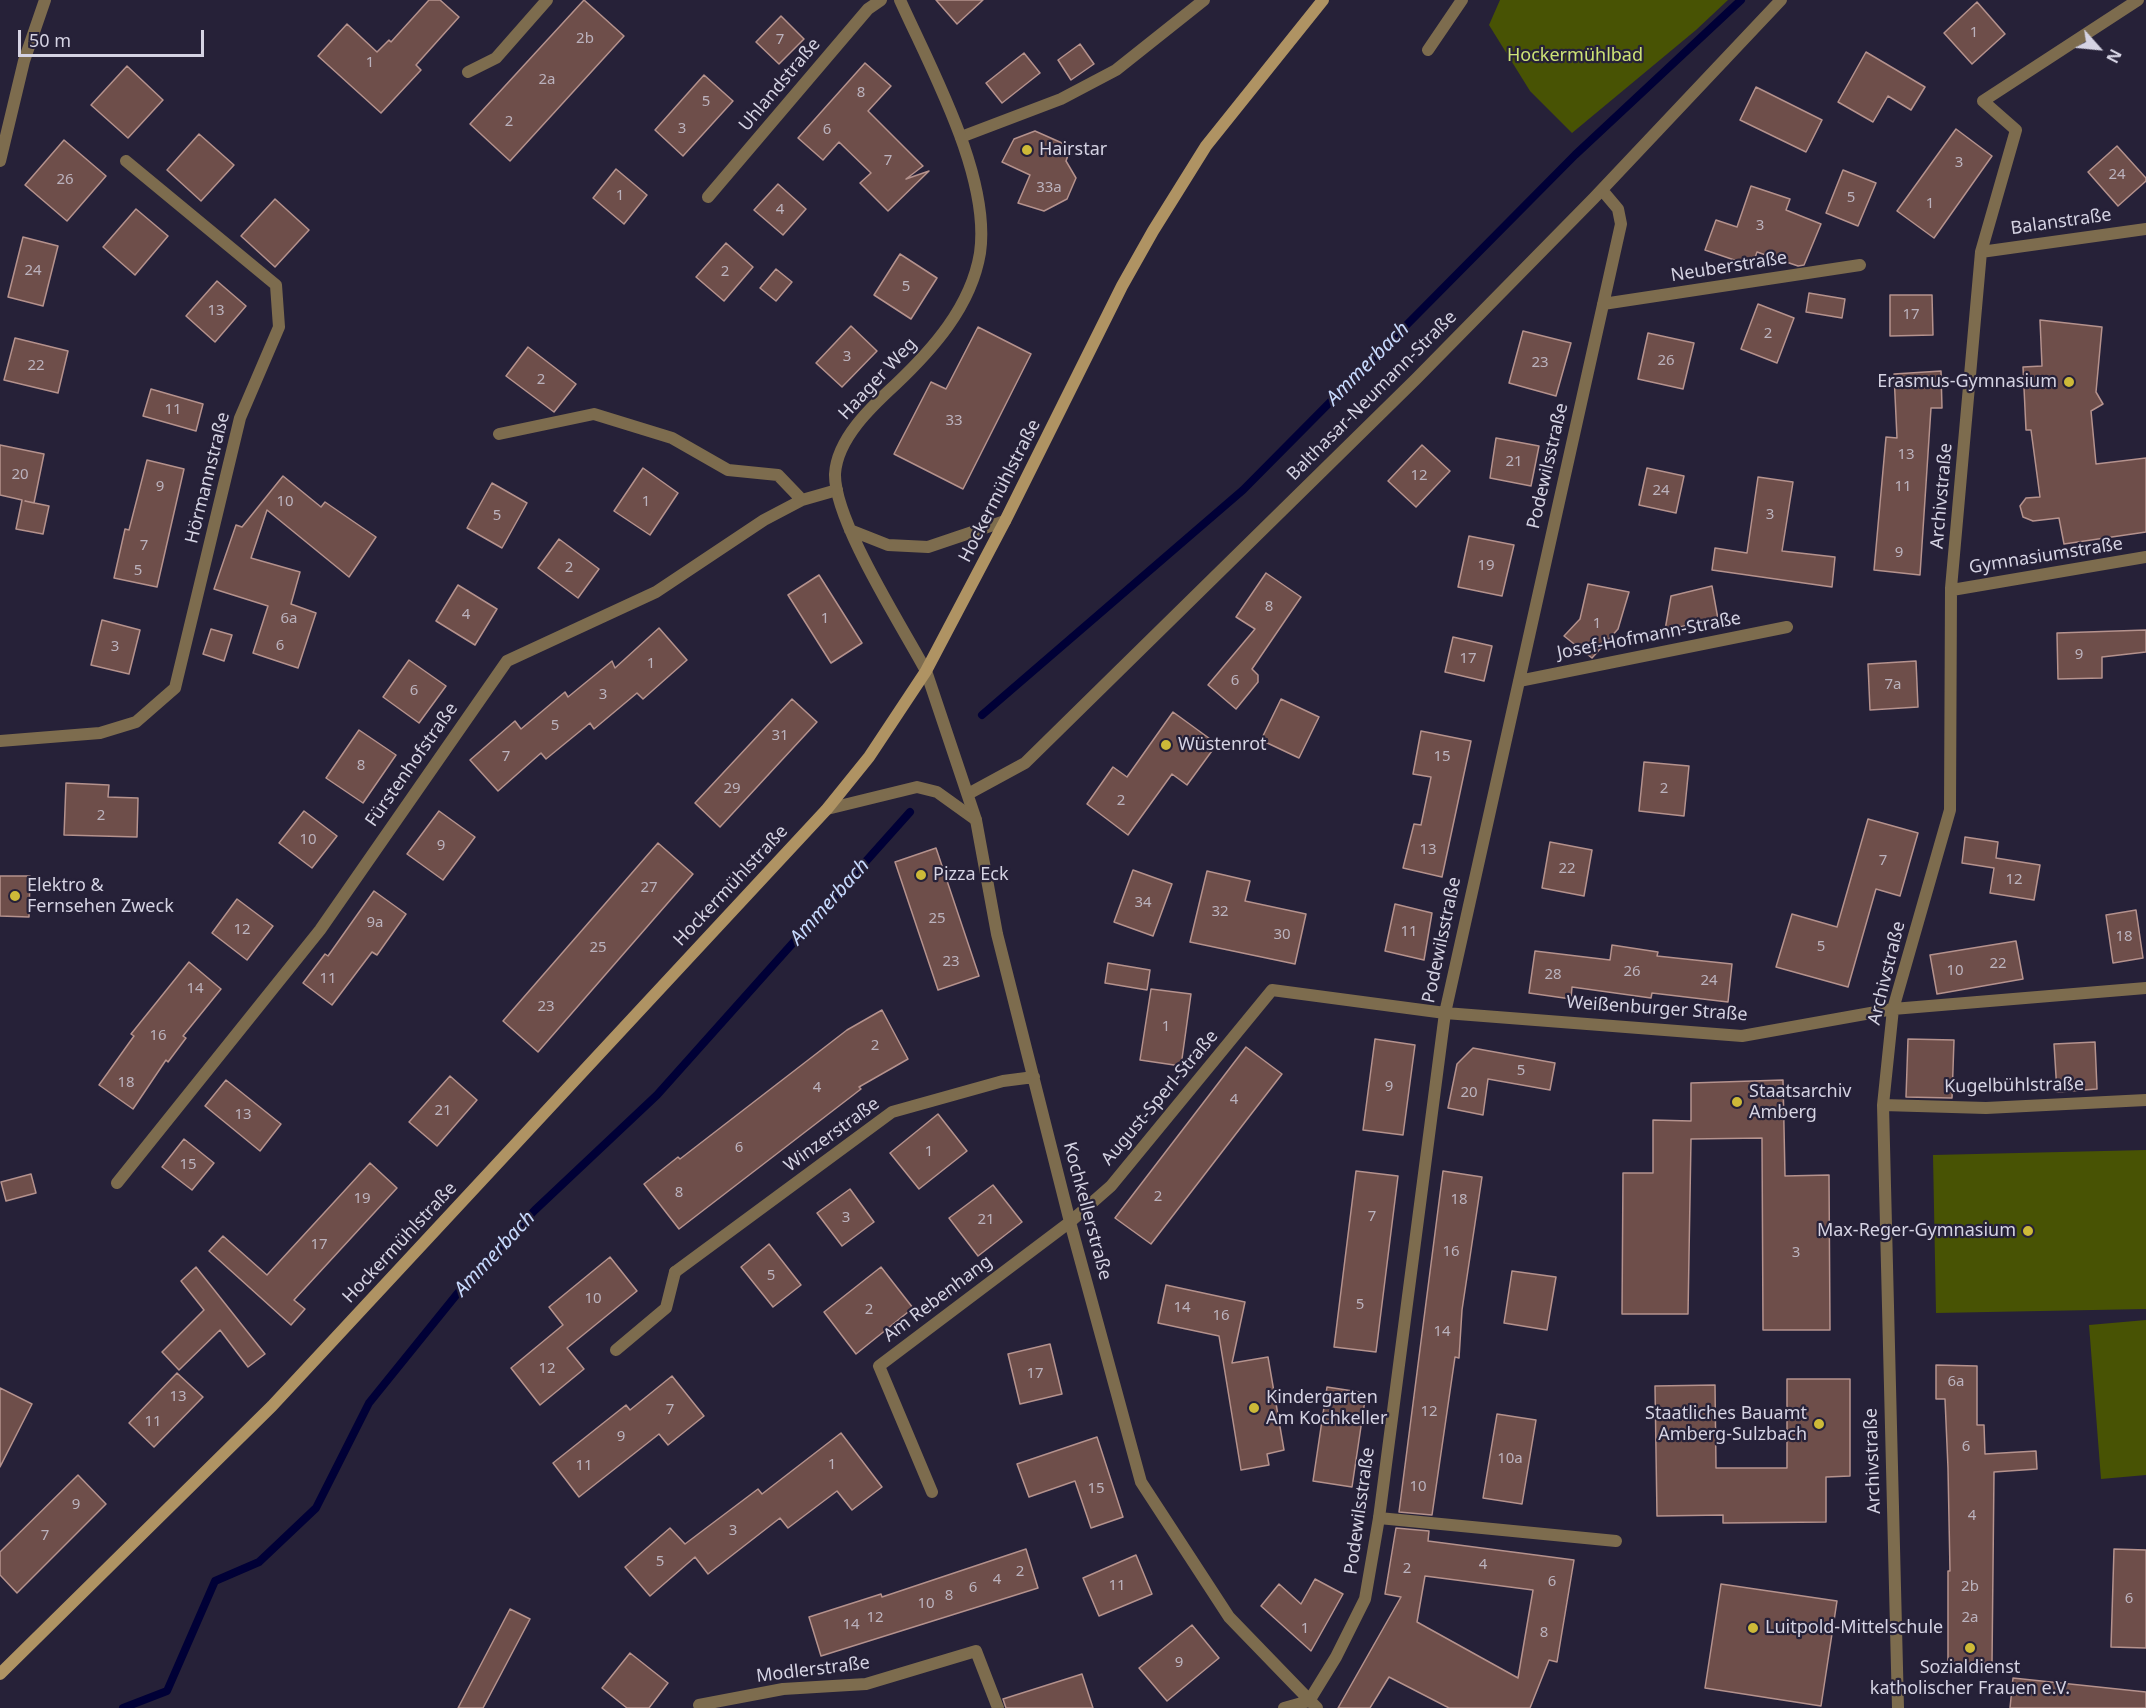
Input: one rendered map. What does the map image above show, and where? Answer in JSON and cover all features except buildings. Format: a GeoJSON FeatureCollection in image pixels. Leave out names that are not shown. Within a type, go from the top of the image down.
{"type":"FeatureCollection","features":[{"type":"Feature","properties":{"kind":"main road","name":"Hockermühlstraße"},"geometry":{"type":"LineString","coordinates":[[0,1674],[272,1407],[827,809],[869,757],[926,671],[1005,521],[1122,286],[1153,231],[1206,146],[1323,0]]}},
{"type":"Feature","properties":{"kind":"street"},"geometry":{"type":"LineString","coordinates":[[0,161],[24,61],[45,0]]}},
{"type":"Feature","properties":{"kind":"street"},"geometry":{"type":"LineString","coordinates":[[468,72],[496,58],[547,0]]}},
{"type":"Feature","properties":{"kind":"street","name":"Uhlandstraße"},"geometry":{"type":"LineString","coordinates":[[708,197],[868,9],[881,0]]}},
{"type":"Feature","properties":{"kind":"street","name":"Haager Weg"},"geometry":{"type":"LineString","coordinates":[[900,0],[961,137],[979,203],[980,253],[970,284],[944,333],[922,359],[873,406],[844,444],[835,473],[841,510],[850,531],[926,671]]}},
{"type":"Feature","properties":{"kind":"street"},"geometry":{"type":"LineString","coordinates":[[961,137],[1061,99],[1116,70],[1204,0]]}},
{"type":"Feature","properties":{"kind":"street"},"geometry":{"type":"LineString","coordinates":[[1428,50],[1462,0]]}},
{"type":"Feature","properties":{"kind":"street","name":"Balthasar-Neumann-Straße"},"geometry":{"type":"LineString","coordinates":[[968,794],[1025,763],[1416,379],[1602,190],[1782,0]]}},
{"type":"Feature","properties":{"kind":"street","name":"Archivstraße"},"geometry":{"type":"LineString","coordinates":[[1898,1708],[1883,1105],[1893,1009],[1950,810],[1952,590],[1982,252],[2016,130],[1983,101],[2138,0]]}},
{"type":"Feature","properties":{"kind":"street","name":"Hörmannstraße"},"geometry":{"type":"LineString","coordinates":[[0,741],[109,730],[136,722],[175,688],[240,418],[279,327],[276,285],[126,160]]}},
{"type":"Feature","properties":{"kind":"street","name":"Podewilsstraße"},"geometry":{"type":"LineString","coordinates":[[1313,1705],[1365,1599],[1379,1518],[1444,1013],[1621,224],[1618,209],[1602,190]]}},
{"type":"Feature","properties":{"kind":"street","name":"Balanstraße"},"geometry":{"type":"LineString","coordinates":[[1982,252],[2146,229]]}},
{"type":"Feature","properties":{"kind":"street","name":"Neuberstraße"},"geometry":{"type":"LineString","coordinates":[[1603,304],[1860,265]]}},
{"type":"Feature","properties":{"kind":"street"},"geometry":{"type":"LineString","coordinates":[[499,434],[594,414],[672,438],[728,470],[778,475],[802,500]]}},
{"type":"Feature","properties":{"kind":"street","name":"Fürstenhofstraße"},"geometry":{"type":"LineString","coordinates":[[117,1183],[320,930],[507,661],[656,592],[764,520],[802,500],[837,490]]}},
{"type":"Feature","properties":{"kind":"street"},"geometry":{"type":"LineString","coordinates":[[850,531],[888,545],[928,547],[1005,521]]}},
{"type":"Feature","properties":{"kind":"street","name":"Gymnasiumstraße"},"geometry":{"type":"LineString","coordinates":[[1952,590],[2146,557]]}},
{"type":"Feature","properties":{"kind":"street","name":"Josef-Hofmann-Straße"},"geometry":{"type":"LineString","coordinates":[[1519,681],[1787,627]]}},
{"type":"Feature","properties":{"kind":"street","name":"Kochkellerstraße"},"geometry":{"type":"LineString","coordinates":[[926,671],[976,820],[997,934],[1070,1222],[1141,1482],[1229,1617],[1313,1705]]}},
{"type":"Feature","properties":{"kind":"street"},"geometry":{"type":"LineString","coordinates":[[827,809],[884,797],[917,787],[937,792],[976,820]]}},
{"type":"Feature","properties":{"kind":"street","name":"Weißenburger Straße"},"geometry":{"type":"LineString","coordinates":[[1272,990],[1444,1013],[1742,1036],[1893,1009],[2146,988]]}},
{"type":"Feature","properties":{"kind":"street","name":"August-Sperl-Straße"},"geometry":{"type":"LineString","coordinates":[[1070,1222],[1110,1186],[1272,990]]}},
{"type":"Feature","properties":{"kind":"street","name":"Winzerstraße"},"geometry":{"type":"LineString","coordinates":[[616,1350],[666,1308],[675,1272],[892,1112],[1003,1081],[1034,1077]]}},
{"type":"Feature","properties":{"kind":"street","name":"Kugelbühlstraße"},"geometry":{"type":"LineString","coordinates":[[1883,1105],[1986,1108],[2146,1100]]}},
{"type":"Feature","properties":{"kind":"street","name":"Am Rebenhang"},"geometry":{"type":"LineString","coordinates":[[932,1492],[879,1366],[1070,1222]]}},
{"type":"Feature","properties":{"kind":"street"},"geometry":{"type":"LineString","coordinates":[[1379,1518],[1617,1541]]}},
{"type":"Feature","properties":{"kind":"street","name":"Modlerstraße"},"geometry":{"type":"LineString","coordinates":[[699,1706],[783,1689],[866,1684],[976,1651],[998,1708]]}},
{"type":"Feature","properties":{"kind":"street"},"geometry":{"type":"LineString","coordinates":[[1284,1708],[1313,1705]]}},
{"type":"Feature","properties":{"kind":"green space","name":"Hockermühlbad"},"geometry":{"type":"Polygon","coordinates":[[[1500,0],[1728,0],[1696,30],[1572,133],[1530,91],[1489,25],[1500,0]]]}},
{"type":"Feature","properties":{"kind":"green space"},"geometry":{"type":"Polygon","coordinates":[[[2146,1150],[2146,1309],[1936,1313],[1933,1155],[2146,1150]]]}},
{"type":"Feature","properties":{"kind":"green space"},"geometry":{"type":"Polygon","coordinates":[[[2146,1320],[2146,1475],[2101,1479],[2089,1325],[2146,1320]]]}},
{"type":"Feature","properties":{"kind":"waterway","name":"Ammerbach"},"geometry":{"type":"LineString","coordinates":[[982,715],[1243,490],[1575,155],[1741,0]]}},
{"type":"Feature","properties":{"kind":"waterway","name":"Ammerbach"},"geometry":{"type":"LineString","coordinates":[[123,1708],[167,1691],[215,1581],[259,1562],[316,1508],[369,1403],[470,1278],[535,1210],[657,1095],[910,812]]}},
{"type":"Feature","properties":{"kind":"place","name":"Hairstar"},"geometry":{"type":"Point","coordinates":[1027,150]}},
{"type":"Feature","properties":{"kind":"place","name":"Erasmus-Gymnasium"},"geometry":{"type":"Point","coordinates":[2069,382]}},
{"type":"Feature","properties":{"kind":"place","name":"Wüstenrot"},"geometry":{"type":"Point","coordinates":[1166,745]}},
{"type":"Feature","properties":{"kind":"place","name":"Pizza Eck"},"geometry":{"type":"Point","coordinates":[921,875]}},
{"type":"Feature","properties":{"kind":"place","name":"Elektro & Fernsehen Zweck"},"geometry":{"type":"Point","coordinates":[15,896]}},
{"type":"Feature","properties":{"kind":"place","name":"Staatsarchiv Amberg"},"geometry":{"type":"Point","coordinates":[1737,1102]}},
{"type":"Feature","properties":{"kind":"place","name":"Max-Reger-Gymnasium"},"geometry":{"type":"Point","coordinates":[2028,1231]}},
{"type":"Feature","properties":{"kind":"place","name":"Kindergarten Am Kochkeller"},"geometry":{"type":"Point","coordinates":[1254,1408]}},
{"type":"Feature","properties":{"kind":"place","name":"Staatliches Bauamt Amberg-Sulzbach"},"geometry":{"type":"Point","coordinates":[1819,1424]}},
{"type":"Feature","properties":{"kind":"place","name":"Luitpold-Mittelschule"},"geometry":{"type":"Point","coordinates":[1753,1628]}},
{"type":"Feature","properties":{"kind":"place","name":"Sozialdienst katholischer Frauen e.V."},"geometry":{"type":"Point","coordinates":[1970,1648]}}]}
